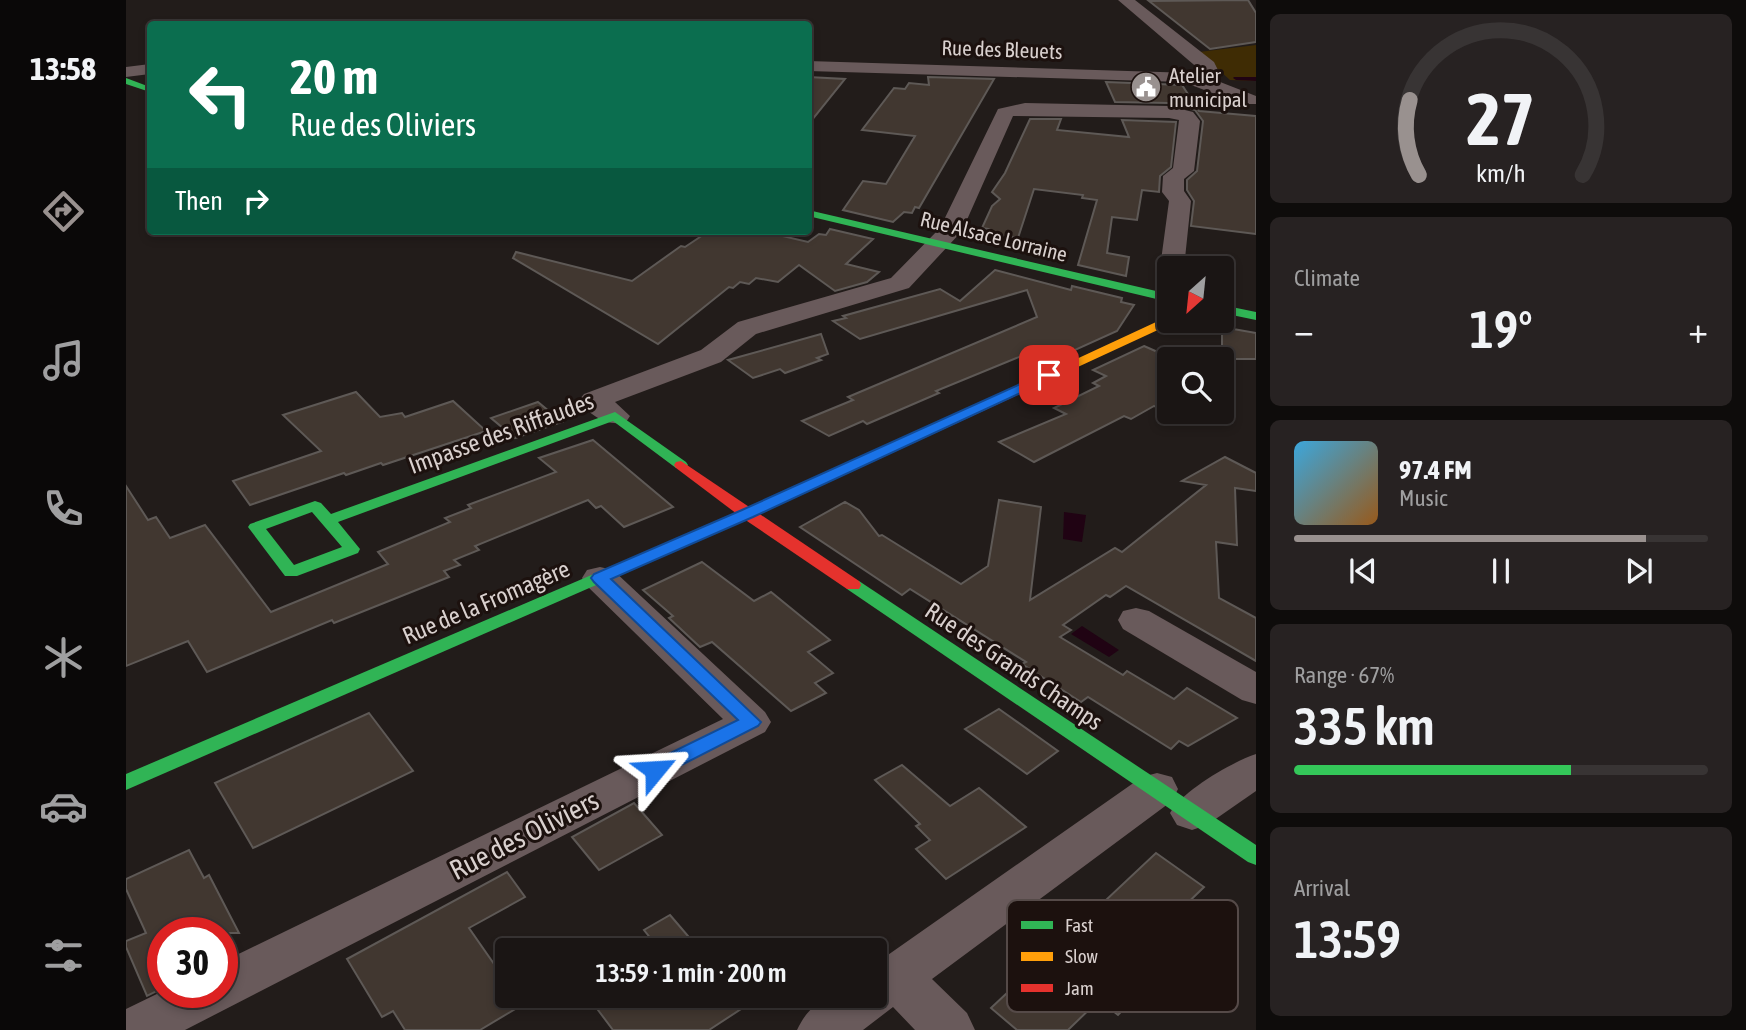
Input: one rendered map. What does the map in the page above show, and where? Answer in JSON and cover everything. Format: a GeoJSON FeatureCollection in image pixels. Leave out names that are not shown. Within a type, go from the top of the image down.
{"type":"FeatureCollection","features":[{"type":"Feature","properties":{"kind":"street"},"geometry":{"type":"LineString","coordinates":[[1126,0],[1208,66],[1210,72],[1207,75],[1194,78]]}},
{"type":"Feature","properties":{"kind":"street","name":"Rue des Bleuets"},"geometry":{"type":"LineString","coordinates":[[812,66],[1194,78]]}},
{"type":"Feature","properties":{"kind":"street"},"geometry":{"type":"LineString","coordinates":[[126,72],[147,69]]}},
{"type":"Feature","properties":{"kind":"street"},"geometry":{"type":"LineString","coordinates":[[1194,78],[1252,101]]}},
{"type":"Feature","properties":{"kind":"street"},"geometry":{"type":"LineString","coordinates":[[126,81],[147,89]]}},
{"type":"Feature","properties":{"kind":"street"},"geometry":{"type":"LineString","coordinates":[[615,416],[594,400],[711,356],[747,328],[900,283],[950,231],[1008,111],[1104,109],[1182,114],[1252,101]]}},
{"type":"Feature","properties":{"kind":"street"},"geometry":{"type":"LineString","coordinates":[[1173,256],[1180,201],[1173,192],[1174,176],[1183,171],[1190,121],[1182,114]]}},
{"type":"Feature","properties":{"kind":"street","name":"Rue Alsace Lorraine"},"geometry":{"type":"LineString","coordinates":[[812,214],[938,244],[1157,287]]}},
{"type":"Feature","properties":{"kind":"street"},"geometry":{"type":"LineString","coordinates":[[1234,311],[1256,316]]}},
{"type":"Feature","properties":{"kind":"street","name":"Rue de la Fromagère"},"geometry":{"type":"LineString","coordinates":[[126,782],[747,514],[1157,326]]}},
{"type":"Feature","properties":{"kind":"street","name":"Impasse des Riffaudes"},"geometry":{"type":"LineString","coordinates":[[328,520],[615,416],[747,514]]}},
{"type":"Feature","properties":{"kind":"street"},"geometry":{"type":"LineString","coordinates":[[314,506],[328,520],[352,549],[291,572],[256,527],[314,506]]}},
{"type":"Feature","properties":{"kind":"street","name":"Rue des Grands Champs"},"geometry":{"type":"LineString","coordinates":[[747,514],[1256,856]]}},
{"type":"Feature","properties":{"kind":"street","name":"Rue des Oliviers"},"geometry":{"type":"LineString","coordinates":[[238,978],[751,722],[600,578]]}},
{"type":"Feature","properties":{"kind":"street"},"geometry":{"type":"LineString","coordinates":[[1136,620],[1256,690]]}},
{"type":"Feature","properties":{"kind":"street"},"geometry":{"type":"LineString","coordinates":[[1019,900],[1175,801],[1256,770]]}},
{"type":"Feature","properties":{"kind":"street"},"geometry":{"type":"LineString","coordinates":[[887,984],[1007,907]]}},
{"type":"Feature","properties":{"kind":"street"},"geometry":{"type":"LineString","coordinates":[[887,992],[949,1030]]}},
{"type":"Feature","properties":{"kind":"street"},"geometry":{"type":"LineString","coordinates":[[135,1030],[179,1008]]}},
{"type":"Feature","properties":{"kind":"street"},"geometry":{"type":"LineString","coordinates":[[823,1030],[853,1008]]}},
{"type":"Feature","properties":{"kind":"shaded area"},"geometry":{"type":"Polygon","coordinates":[[[1256,45],[1256,81],[1230,80],[1199,52],[1256,45]]]}},
{"type":"Feature","properties":{"kind":"shaded area"},"geometry":{"type":"Polygon","coordinates":[[[1064,512],[1086,515],[1082,542],[1063,539],[1064,512]]]}},
{"type":"Feature","properties":{"kind":"shaded area"},"geometry":{"type":"Polygon","coordinates":[[[1082,626],[1119,650],[1109,657],[1071,634],[1082,626]]]}},
{"type":"Feature","properties":{"kind":"building"},"geometry":{"type":"Polygon","coordinates":[[[1248,0],[1256,13],[1256,42],[1210,49],[1149,1],[1248,0]]]}},
{"type":"Feature","properties":{"kind":"building"},"geometry":{"type":"Polygon","coordinates":[[[812,77],[845,79],[812,120],[812,77]]]}},
{"type":"Feature","properties":{"kind":"building"},"geometry":{"type":"Polygon","coordinates":[[[928,77],[994,79],[919,208],[915,207],[912,213],[904,212],[893,222],[843,210],[863,181],[886,184],[915,136],[862,130],[894,88],[905,89],[909,83],[929,85],[928,77]]]}},
{"type":"Feature","properties":{"kind":"building"},"geometry":{"type":"Polygon","coordinates":[[[1106,82],[1182,85],[1199,111],[1256,116],[1256,234],[1191,226],[1194,201],[1187,190],[1187,180],[1197,171],[1203,121],[1195,110],[1169,103],[1115,102],[1106,82]]]}},
{"type":"Feature","properties":{"kind":"building"},"geometry":{"type":"Polygon","coordinates":[[[1030,119],[1061,119],[1057,130],[1129,137],[1122,120],[1176,122],[1171,167],[1160,176],[1159,192],[1142,190],[1137,220],[1112,217],[1107,253],[1129,257],[1126,276],[1078,265],[1097,200],[1082,198],[1083,195],[1034,189],[1018,238],[987,233],[989,229],[982,228],[992,206],[1000,199],[992,192],[1005,173],[1030,119]]]}},
{"type":"Feature","properties":{"kind":"building"},"geometry":{"type":"Polygon","coordinates":[[[830,229],[873,239],[846,264],[879,272],[867,282],[835,291],[799,265],[778,282],[756,278],[749,284],[740,282],[733,288],[729,287],[658,344],[513,258],[516,252],[632,281],[681,246],[685,247],[703,235],[778,235],[808,242],[819,234],[826,235],[830,229]]]}},
{"type":"Feature","properties":{"kind":"building"},"geometry":{"type":"Polygon","coordinates":[[[995,270],[1071,290],[1072,286],[1122,298],[1121,302],[1134,305],[1117,331],[1064,355],[1046,346],[936,391],[939,393],[867,424],[863,421],[829,436],[802,421],[853,400],[848,397],[1037,317],[1027,290],[860,339],[833,321],[940,289],[960,301],[995,270]]]}},
{"type":"Feature","properties":{"kind":"building"},"geometry":{"type":"Polygon","coordinates":[[[1234,329],[1256,333],[1256,359],[1234,359],[1234,347],[1222,347],[1222,333],[1234,333],[1234,329]]]}},
{"type":"Feature","properties":{"kind":"building"},"geometry":{"type":"Polygon","coordinates":[[[821,334],[828,354],[817,358],[821,360],[785,373],[780,369],[753,378],[728,360],[821,334]]]}},
{"type":"Feature","properties":{"kind":"building"},"geometry":{"type":"Polygon","coordinates":[[[1144,346],[1157,352],[1157,407],[1131,419],[1124,416],[1034,462],[999,442],[1066,414],[1054,408],[1099,386],[1093,383],[1106,376],[1093,370],[1144,346]]]}},
{"type":"Feature","properties":{"kind":"building"},"geometry":{"type":"Polygon","coordinates":[[[356,392],[380,417],[402,413],[405,417],[453,401],[486,431],[383,465],[381,463],[346,475],[344,473],[250,505],[233,481],[321,451],[283,415],[356,392]]]}},
{"type":"Feature","properties":{"kind":"building"},"geometry":{"type":"Polygon","coordinates":[[[538,402],[562,422],[515,438],[491,418],[538,402]]]}},
{"type":"Feature","properties":{"kind":"building"},"geometry":{"type":"Polygon","coordinates":[[[593,440],[673,507],[624,527],[601,506],[596,508],[588,500],[475,546],[479,550],[454,560],[460,565],[444,571],[449,577],[334,623],[332,620],[207,672],[188,641],[126,666],[126,486],[148,520],[156,517],[170,538],[205,525],[271,612],[388,564],[378,552],[450,522],[445,518],[471,508],[468,505],[556,472],[539,458],[593,440]]]}},
{"type":"Feature","properties":{"kind":"building"},"geometry":{"type":"Polygon","coordinates":[[[1225,457],[1256,473],[1256,491],[1235,488],[1237,545],[1216,542],[1219,598],[1256,618],[1256,661],[1126,586],[1110,597],[1106,595],[1063,625],[1071,630],[1060,637],[1123,675],[1127,671],[1174,699],[1187,688],[1237,718],[1188,746],[1179,741],[1171,749],[1088,697],[1081,702],[1022,664],[1026,662],[910,589],[902,595],[800,527],[845,502],[859,510],[879,536],[882,535],[961,584],[988,566],[999,500],[1041,507],[1030,600],[1115,548],[1122,552],[1206,485],[1182,481],[1225,457]]]}},
{"type":"Feature","properties":{"kind":"building"},"geometry":{"type":"Polygon","coordinates":[[[702,562],[754,601],[771,592],[830,640],[808,652],[833,673],[815,683],[826,693],[791,711],[712,642],[700,647],[669,618],[673,616],[643,590],[702,562]]]}},
{"type":"Feature","properties":{"kind":"building"},"geometry":{"type":"Polygon","coordinates":[[[999,709],[1058,751],[1027,774],[965,729],[999,709]]]}},
{"type":"Feature","properties":{"kind":"building"},"geometry":{"type":"Polygon","coordinates":[[[369,713],[413,771],[253,848],[215,783],[369,713]]]}},
{"type":"Feature","properties":{"kind":"building"},"geometry":{"type":"Polygon","coordinates":[[[902,765],[950,806],[979,788],[1026,827],[946,879],[916,849],[930,840],[916,826],[920,824],[875,780],[902,765]]]}},
{"type":"Feature","properties":{"kind":"building"},"geometry":{"type":"Polygon","coordinates":[[[634,803],[662,835],[599,870],[572,837],[634,803]]]}},
{"type":"Feature","properties":{"kind":"building"},"geometry":{"type":"Polygon","coordinates":[[[189,850],[204,878],[209,875],[231,917],[147,917],[147,996],[126,947],[126,941],[146,933],[126,889],[126,879],[189,850]]]}},
{"type":"Feature","properties":{"kind":"building"},"geometry":{"type":"Polygon","coordinates":[[[1156,853],[1204,887],[1191,900],[1106,900],[1156,853]]]}},
{"type":"Feature","properties":{"kind":"building"},"geometry":{"type":"Polygon","coordinates":[[[507,872],[525,897],[469,928],[495,965],[495,1008],[517,1008],[480,1030],[405,1030],[393,1011],[382,1017],[347,959],[507,872]]]}},
{"type":"Feature","properties":{"kind":"building"},"geometry":{"type":"Polygon","coordinates":[[[670,915],[690,938],[650,938],[644,930],[670,915]]]}},
{"type":"Feature","properties":{"kind":"building"},"geometry":{"type":"Polygon","coordinates":[[[1007,993],[1007,1012],[1087,1012],[1068,1030],[1017,1030],[991,1008],[1007,993]]]}},
{"type":"Feature","properties":{"kind":"building"},"geometry":{"type":"Polygon","coordinates":[[[596,1008],[743,1008],[709,1030],[613,1030],[596,1008]]]}},
{"type":"Feature","properties":{"kind":"waterway"},"geometry":{"type":"LineString","coordinates":[[1236,78],[1256,79]]}},
{"type":"Feature","properties":{"kind":"traffic: fast"},"geometry":{"type":"LineString","coordinates":[[126,81],[147,89]]}},
{"type":"Feature","properties":{"kind":"traffic: fast"},"geometry":{"type":"LineString","coordinates":[[812,214],[1157,295]]}},
{"type":"Feature","properties":{"kind":"traffic: fast"},"geometry":{"type":"LineString","coordinates":[[1234,311],[1256,316]]}},
{"type":"Feature","properties":{"kind":"traffic: fast"},"geometry":{"type":"LineString","coordinates":[[328,520],[352,549],[291,572],[256,527],[315,506],[328,520],[615,416],[681,465]]}},
{"type":"Feature","properties":{"kind":"traffic: fast"},"geometry":{"type":"LineString","coordinates":[[126,782],[769,504]]}},
{"type":"Feature","properties":{"kind":"traffic: fast"},"geometry":{"type":"LineString","coordinates":[[853,585],[1256,856]]}},
{"type":"Feature","properties":{"kind":"traffic: slow"},"geometry":{"type":"LineString","coordinates":[[1049,375],[1157,326]]}},
{"type":"Feature","properties":{"kind":"traffic: jam"},"geometry":{"type":"LineString","coordinates":[[769,504],[1049,375]]}},
{"type":"Feature","properties":{"kind":"traffic: jam"},"geometry":{"type":"LineString","coordinates":[[681,465],[747,514],[853,585]]}},
{"type":"Feature","properties":{"kind":"place","name":"Atelier municipal"},"geometry":{"type":"Point","coordinates":[1146,87]}},
{"type":"Feature","properties":{"kind":"route"},"geometry":{"type":"LineString","coordinates":[[655,770],[751,722],[600,578],[747,514],[1049,375]]}}]}
